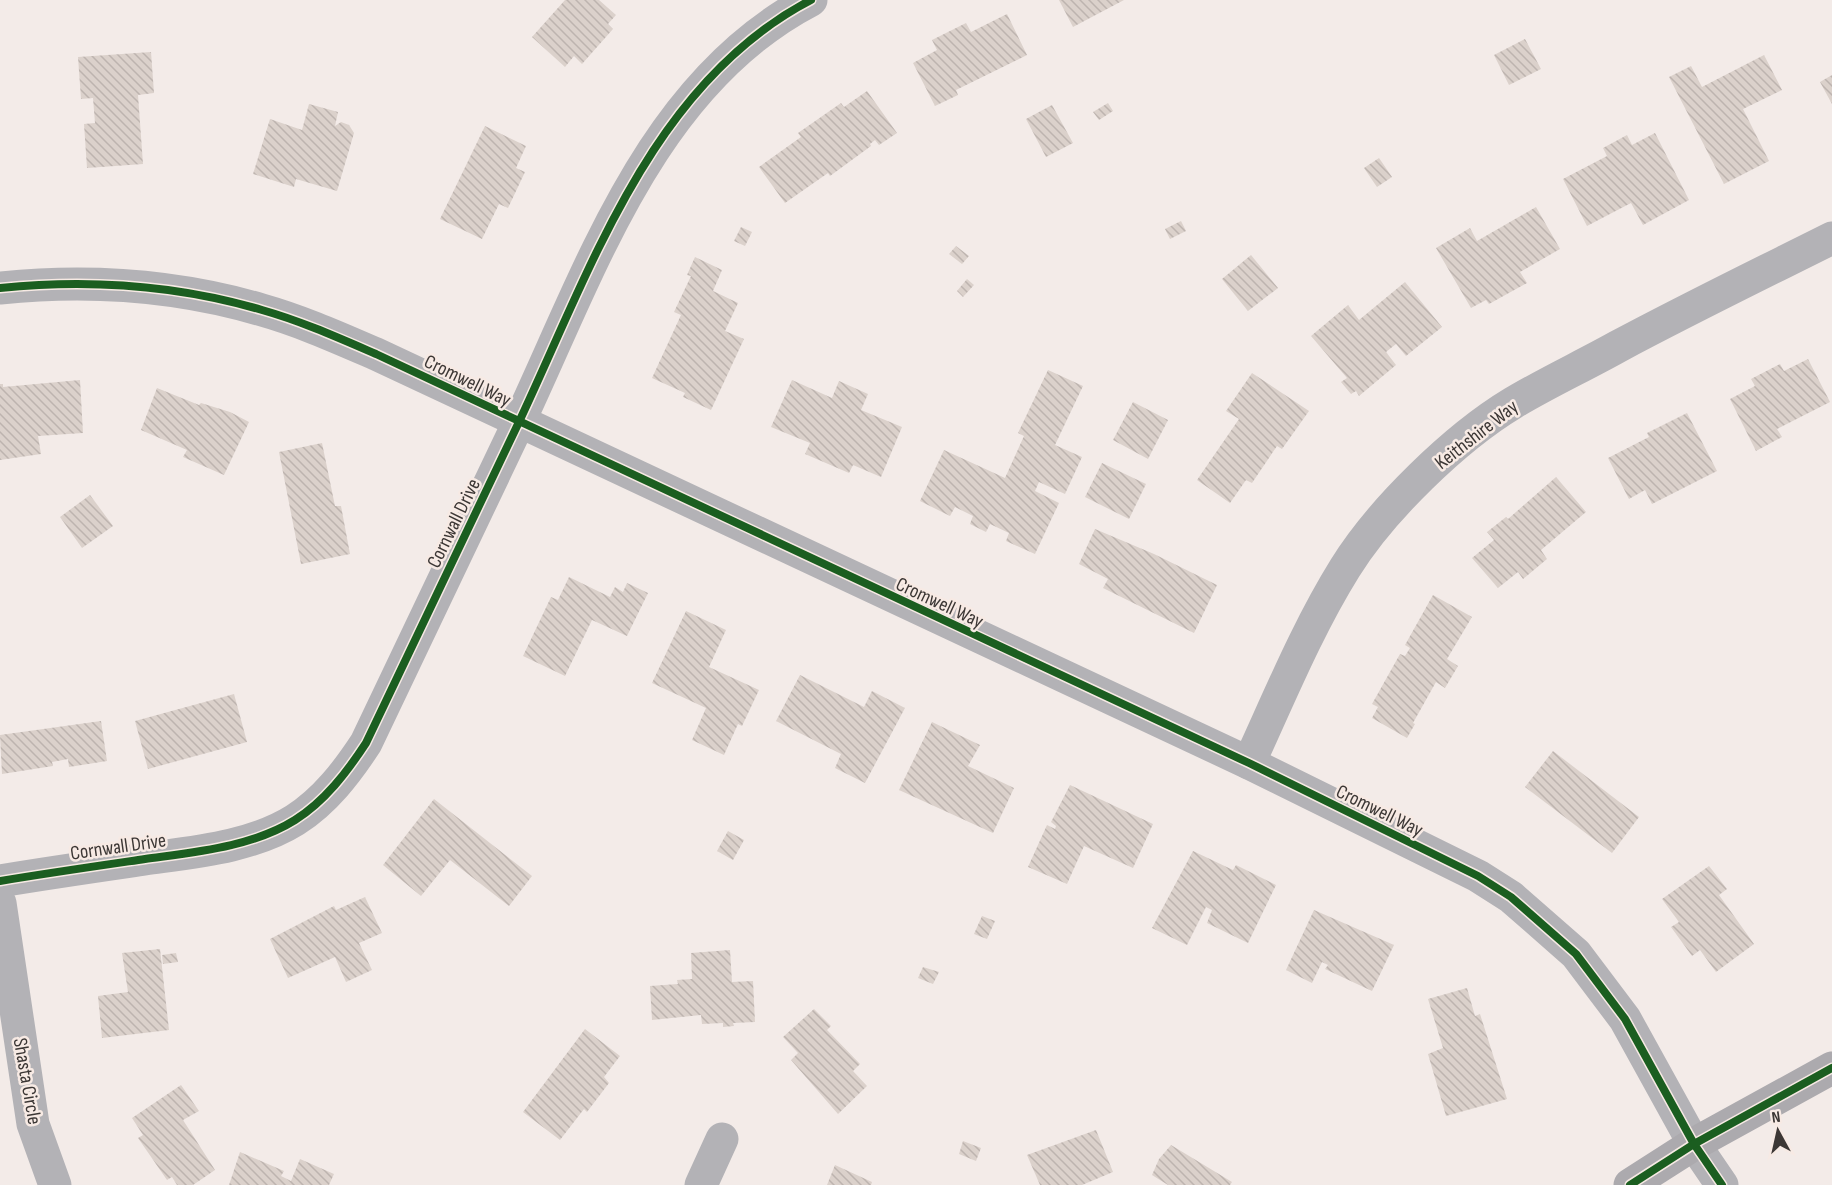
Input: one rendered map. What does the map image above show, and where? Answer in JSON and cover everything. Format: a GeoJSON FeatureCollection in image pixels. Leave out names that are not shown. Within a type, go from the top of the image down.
{"type":"FeatureCollection","features":[{"type":"Feature","properties":{"kind":"main road"},"geometry":{"type":"LineString","coordinates":[[1630,1185],[1694,1144],[1832,1068]]}},
{"type":"Feature","properties":{"kind":"street","name":"Cornwall Drive"},"geometry":{"type":"LineString","coordinates":[[0,881],[204,850],[259,837],[295,820],[325,796],[348,770],[366,743],[519,423],[584,281],[656,145],[693,97],[727,61],[765,29],[811,0]]}},
{"type":"Feature","properties":{"kind":"street","name":"Keithshire Way"},"geometry":{"type":"LineString","coordinates":[[1249,763],[1308,636],[1346,566],[1386,515],[1425,474],[1467,437],[1512,404],[1671,318],[1832,238]]}},
{"type":"Feature","properties":{"kind":"street","name":"Cromwell Way"},"geometry":{"type":"LineString","coordinates":[[0,288],[37,284],[111,284],[174,290],[228,301],[304,324],[376,354],[519,423],[1249,763],[1478,876],[1511,897],[1576,954],[1625,1019],[1694,1144],[1722,1185]]}},
{"type":"Feature","properties":{"kind":"street","name":"Shasta Circle"},"geometry":{"type":"LineString","coordinates":[[0,903],[33,1124],[55,1185]]}},
{"type":"Feature","properties":{"kind":"street"},"geometry":{"type":"LineString","coordinates":[[701,1185],[722,1139]]}},
{"type":"Feature","properties":{"kind":"building"},"geometry":{"type":"Polygon","coordinates":[[[565,0],[599,0],[616,15],[608,24],[613,29],[582,64],[574,56],[565,67],[532,37],[565,0]]]}},
{"type":"Feature","properties":{"kind":"building"},"geometry":{"type":"Polygon","coordinates":[[[1059,0],[1124,0],[1073,27],[1059,0]]]}},
{"type":"Feature","properties":{"kind":"building"},"geometry":{"type":"Polygon","coordinates":[[[1007,14],[1027,55],[956,90],[958,95],[935,106],[913,63],[937,50],[932,40],[966,23],[971,32],[1007,14]]]}},
{"type":"Feature","properties":{"kind":"building"},"geometry":{"type":"Polygon","coordinates":[[[1525,39],[1541,69],[1509,85],[1494,55],[1525,39]]]}},
{"type":"Feature","properties":{"kind":"building"},"geometry":{"type":"Polygon","coordinates":[[[151,52],[154,93],[138,95],[143,164],[87,168],[84,124],[95,123],[93,98],[81,99],[78,57],[151,52]]]}},
{"type":"Feature","properties":{"kind":"building"},"geometry":{"type":"Polygon","coordinates":[[[1764,55],[1782,90],[1743,109],[1769,161],[1724,184],[1669,77],[1691,66],[1702,87],[1764,55]]]}},
{"type":"Feature","properties":{"kind":"building"},"geometry":{"type":"Polygon","coordinates":[[[1832,75],[1832,104],[1820,82],[1832,75]]]}},
{"type":"Feature","properties":{"kind":"building"},"geometry":{"type":"Polygon","coordinates":[[[867,91],[897,133],[879,145],[875,140],[870,144],[871,146],[830,176],[828,173],[785,203],[759,167],[801,137],[798,133],[841,103],[844,107],[867,91]]]}},
{"type":"Feature","properties":{"kind":"building"},"geometry":{"type":"Polygon","coordinates":[[[1108,103],[1113,111],[1099,120],[1093,112],[1108,103]]]}},
{"type":"Feature","properties":{"kind":"building"},"geometry":{"type":"Polygon","coordinates":[[[309,104],[338,112],[335,126],[341,122],[349,125],[354,133],[337,191],[296,179],[294,187],[253,174],[270,119],[302,130],[309,104]]]}},
{"type":"Feature","properties":{"kind":"building"},"geometry":{"type":"Polygon","coordinates":[[[1052,105],[1073,143],[1046,157],[1026,119],[1052,105]]]}},
{"type":"Feature","properties":{"kind":"building"},"geometry":{"type":"Polygon","coordinates":[[[485,126],[526,146],[516,168],[525,172],[508,208],[499,204],[482,239],[440,219],[485,126]]]}},
{"type":"Feature","properties":{"kind":"building"},"geometry":{"type":"Polygon","coordinates":[[[1655,133],[1689,200],[1643,225],[1631,203],[1587,226],[1563,179],[1607,156],[1603,148],[1627,135],[1632,145],[1655,133]]]}},
{"type":"Feature","properties":{"kind":"building"},"geometry":{"type":"Polygon","coordinates":[[[1379,158],[1392,177],[1377,187],[1364,168],[1379,158]]]}},
{"type":"Feature","properties":{"kind":"building"},"geometry":{"type":"Polygon","coordinates":[[[1536,207],[1560,249],[1520,272],[1527,283],[1489,304],[1486,300],[1471,308],[1436,248],[1470,228],[1477,241],[1536,207]]]}},
{"type":"Feature","properties":{"kind":"building"},"geometry":{"type":"Polygon","coordinates":[[[1181,221],[1186,231],[1170,239],[1165,229],[1181,221]]]}},
{"type":"Feature","properties":{"kind":"building"},"geometry":{"type":"Polygon","coordinates":[[[741,227],[752,232],[745,246],[734,241],[741,227]]]}},
{"type":"Feature","properties":{"kind":"building"},"geometry":{"type":"Polygon","coordinates":[[[956,246],[969,256],[962,264],[949,254],[956,246]]]}},
{"type":"Feature","properties":{"kind":"building"},"geometry":{"type":"Polygon","coordinates":[[[1251,255],[1278,288],[1248,311],[1222,279],[1251,255]]]}},
{"type":"Feature","properties":{"kind":"building"},"geometry":{"type":"Polygon","coordinates":[[[695,257],[722,270],[713,291],[738,303],[725,331],[744,339],[711,410],[683,397],[685,393],[652,378],[681,315],[674,312],[691,276],[687,275],[695,257]]]}},
{"type":"Feature","properties":{"kind":"building"},"geometry":{"type":"Polygon","coordinates":[[[967,279],[974,285],[963,297],[957,291],[967,279]]]}},
{"type":"Feature","properties":{"kind":"building"},"geometry":{"type":"Polygon","coordinates":[[[1405,282],[1442,327],[1406,356],[1396,344],[1386,352],[1396,365],[1359,396],[1356,391],[1351,394],[1341,382],[1347,378],[1311,336],[1348,305],[1359,320],[1405,282]]]}},
{"type":"Feature","properties":{"kind":"building"},"geometry":{"type":"Polygon","coordinates":[[[1808,359],[1830,402],[1777,429],[1782,437],[1756,451],[1730,399],[1755,386],[1751,379],[1780,364],[1784,371],[1808,359]]]}},
{"type":"Feature","properties":{"kind":"building"},"geometry":{"type":"Polygon","coordinates":[[[1048,370],[1083,386],[1055,445],[1082,457],[1065,494],[1039,482],[1035,491],[1059,503],[1035,554],[1006,541],[1009,533],[990,524],[986,532],[970,524],[973,516],[955,507],[950,516],[920,501],[944,450],[1005,478],[1024,436],[1018,433],[1048,370]]]}},
{"type":"Feature","properties":{"kind":"building"},"geometry":{"type":"Polygon","coordinates":[[[1252,373],[1309,411],[1282,449],[1277,446],[1252,483],[1246,480],[1230,503],[1197,480],[1239,419],[1226,411],[1252,373]]]}},
{"type":"Feature","properties":{"kind":"building"},"geometry":{"type":"Polygon","coordinates":[[[80,380],[83,433],[38,436],[41,454],[0,460],[0,384],[3,384],[3,387],[80,380]]]}},
{"type":"Feature","properties":{"kind":"building"},"geometry":{"type":"Polygon","coordinates":[[[792,380],[832,398],[839,381],[868,394],[861,410],[902,427],[881,477],[853,465],[849,473],[805,454],[810,443],[771,427],[792,380]]]}},
{"type":"Feature","properties":{"kind":"building"},"geometry":{"type":"Polygon","coordinates":[[[157,388],[199,405],[201,403],[230,412],[249,422],[224,475],[183,457],[187,450],[141,430],[157,388]]]}},
{"type":"Feature","properties":{"kind":"building"},"geometry":{"type":"Polygon","coordinates":[[[1133,402],[1168,420],[1148,459],[1113,440],[1133,402]]]}},
{"type":"Feature","properties":{"kind":"building"},"geometry":{"type":"Polygon","coordinates":[[[1687,413],[1717,471],[1652,504],[1645,490],[1629,499],[1608,458],[1649,437],[1647,433],[1687,413]]]}},
{"type":"Feature","properties":{"kind":"building"},"geometry":{"type":"Polygon","coordinates":[[[322,443],[335,506],[341,506],[350,554],[301,564],[279,452],[322,443]]]}},
{"type":"Feature","properties":{"kind":"building"},"geometry":{"type":"Polygon","coordinates":[[[1102,463],[1146,484],[1129,519],[1085,497],[1102,463]]]}},
{"type":"Feature","properties":{"kind":"building"},"geometry":{"type":"Polygon","coordinates":[[[1556,477],[1586,512],[1541,550],[1547,559],[1523,579],[1518,572],[1498,588],[1472,558],[1494,540],[1487,532],[1506,517],[1508,519],[1556,477]]]}},
{"type":"Feature","properties":{"kind":"building"},"geometry":{"type":"Polygon","coordinates":[[[90,495],[113,526],[82,548],[60,517],[90,495]]]}},
{"type":"Feature","properties":{"kind":"building"},"geometry":{"type":"Polygon","coordinates":[[[1095,529],[1154,554],[1217,585],[1194,633],[1103,588],[1108,579],[1079,564],[1095,529]]]}},
{"type":"Feature","properties":{"kind":"building"},"geometry":{"type":"Polygon","coordinates":[[[569,577],[610,597],[615,587],[623,592],[627,583],[648,593],[627,636],[592,620],[565,676],[523,656],[551,597],[558,600],[569,577]]]}},
{"type":"Feature","properties":{"kind":"building"},"geometry":{"type":"Polygon","coordinates":[[[1433,595],[1472,617],[1447,659],[1458,666],[1445,688],[1436,682],[1407,738],[1372,718],[1378,707],[1372,704],[1400,654],[1405,656],[1410,648],[1405,645],[1433,595]]]}},
{"type":"Feature","properties":{"kind":"building"},"geometry":{"type":"Polygon","coordinates":[[[686,611],[726,630],[709,667],[759,690],[742,726],[738,724],[724,755],[692,740],[706,708],[652,683],[686,611]]]}},
{"type":"Feature","properties":{"kind":"building"},"geometry":{"type":"Polygon","coordinates":[[[800,675],[864,707],[872,691],[905,708],[865,783],[835,768],[841,754],[776,721],[800,675]]]}},
{"type":"Feature","properties":{"kind":"building"},"geometry":{"type":"Polygon","coordinates":[[[234,694],[247,742],[148,769],[135,721],[234,694]]]}},
{"type":"Feature","properties":{"kind":"building"},"geometry":{"type":"Polygon","coordinates":[[[101,721],[107,761],[69,767],[68,759],[52,762],[53,766],[2,774],[0,735],[101,721]]]}},
{"type":"Feature","properties":{"kind":"building"},"geometry":{"type":"Polygon","coordinates":[[[932,722],[980,745],[968,766],[1014,788],[993,833],[899,790],[932,722]]]}},
{"type":"Feature","properties":{"kind":"building"},"geometry":{"type":"Polygon","coordinates":[[[1553,751],[1639,817],[1612,853],[1525,787],[1553,751]]]}},
{"type":"Feature","properties":{"kind":"building"},"geometry":{"type":"Polygon","coordinates":[[[1070,785],[1153,824],[1133,868],[1084,846],[1067,884],[1028,867],[1047,825],[1055,829],[1056,826],[1051,822],[1070,785]]]}},
{"type":"Feature","properties":{"kind":"building"},"geometry":{"type":"Polygon","coordinates":[[[434,799],[532,876],[509,906],[450,860],[421,896],[383,865],[434,799]]]}},
{"type":"Feature","properties":{"kind":"building"},"geometry":{"type":"Polygon","coordinates":[[[728,831],[744,840],[733,860],[717,851],[728,831]]]}},
{"type":"Feature","properties":{"kind":"building"},"geometry":{"type":"Polygon","coordinates":[[[1193,851],[1233,870],[1236,865],[1276,885],[1248,943],[1207,923],[1212,910],[1206,907],[1187,945],[1152,928],[1193,851]]]}},
{"type":"Feature","properties":{"kind":"building"},"geometry":{"type":"Polygon","coordinates":[[[1709,866],[1727,889],[1719,895],[1754,944],[1716,972],[1700,950],[1692,956],[1671,927],[1679,922],[1662,899],[1709,866]]]}},
{"type":"Feature","properties":{"kind":"building"},"geometry":{"type":"Polygon","coordinates":[[[365,897],[382,933],[359,943],[372,970],[346,982],[335,957],[288,978],[270,939],[334,906],[336,910],[365,897]]]}},
{"type":"Feature","properties":{"kind":"building"},"geometry":{"type":"Polygon","coordinates":[[[1314,910],[1394,945],[1372,991],[1325,969],[1328,965],[1322,962],[1312,983],[1286,970],[1314,910]]]}},
{"type":"Feature","properties":{"kind":"building"},"geometry":{"type":"Polygon","coordinates":[[[982,916],[995,921],[987,939],[974,934],[982,916]]]}},
{"type":"Feature","properties":{"kind":"building"},"geometry":{"type":"Polygon","coordinates":[[[160,949],[169,1030],[102,1038],[98,996],[128,992],[122,953],[160,949]]]}},
{"type":"Feature","properties":{"kind":"building"},"geometry":{"type":"Polygon","coordinates":[[[730,950],[732,982],[753,981],[755,1022],[733,1023],[734,1026],[723,1027],[723,1023],[702,1024],[701,1015],[652,1020],[650,986],[678,984],[677,980],[692,979],[691,953],[730,950]]]}},
{"type":"Feature","properties":{"kind":"building"},"geometry":{"type":"Polygon","coordinates":[[[176,953],[178,962],[163,964],[162,955],[176,953]]]}},
{"type":"Feature","properties":{"kind":"building"},"geometry":{"type":"Polygon","coordinates":[[[923,967],[939,972],[933,984],[918,978],[923,967]]]}},
{"type":"Feature","properties":{"kind":"building"},"geometry":{"type":"Polygon","coordinates":[[[1467,988],[1475,1016],[1480,1014],[1507,1099],[1446,1116],[1428,1054],[1443,1048],[1428,999],[1467,988]]]}},
{"type":"Feature","properties":{"kind":"building"},"geometry":{"type":"Polygon","coordinates":[[[814,1009],[831,1026],[827,1030],[860,1064],[853,1071],[867,1086],[838,1114],[791,1060],[798,1053],[783,1037],[814,1009]]]}},
{"type":"Feature","properties":{"kind":"building"},"geometry":{"type":"Polygon","coordinates":[[[585,1029],[620,1056],[604,1077],[609,1083],[587,1112],[584,1109],[560,1140],[523,1112],[585,1029]]]}},
{"type":"Feature","properties":{"kind":"building"},"geometry":{"type":"Polygon","coordinates":[[[181,1085],[199,1111],[183,1120],[215,1170],[193,1185],[177,1185],[172,1177],[167,1180],[138,1138],[143,1135],[132,1118],[181,1085]]]}},
{"type":"Feature","properties":{"kind":"building"},"geometry":{"type":"Polygon","coordinates":[[[1096,1130],[1113,1172],[1082,1185],[1040,1185],[1027,1155],[1096,1130]]]}},
{"type":"Feature","properties":{"kind":"building"},"geometry":{"type":"Polygon","coordinates":[[[963,1141],[981,1148],[976,1161],[959,1154],[963,1141]]]}},
{"type":"Feature","properties":{"kind":"building"},"geometry":{"type":"Polygon","coordinates":[[[1171,1145],[1232,1182],[1230,1185],[1168,1185],[1152,1175],[1159,1159],[1171,1145]]]}},
{"type":"Feature","properties":{"kind":"building"},"geometry":{"type":"Polygon","coordinates":[[[240,1152],[284,1171],[281,1176],[291,1181],[300,1159],[334,1174],[329,1185],[229,1185],[240,1152]]]}},
{"type":"Feature","properties":{"kind":"building"},"geometry":{"type":"Polygon","coordinates":[[[835,1165],[872,1182],[871,1185],[827,1185],[835,1165]]]}},
{"type":"Feature","properties":{"kind":"cycle path"},"geometry":{"type":"LineString","coordinates":[[0,881],[203,851],[242,842],[295,820],[335,785],[366,743],[518,424],[600,245],[631,186],[667,131],[708,80],[755,36],[811,0]]}},
{"type":"Feature","properties":{"kind":"cycle path"},"geometry":{"type":"LineString","coordinates":[[0,288],[99,284],[165,290],[198,295],[277,314],[320,330],[376,354],[1249,763],[1478,876],[1511,897],[1576,954],[1625,1019],[1694,1144],[1722,1185]]}},
{"type":"Feature","properties":{"kind":"cycle path"},"geometry":{"type":"LineString","coordinates":[[1630,1185],[1694,1144],[1832,1068]]}}]}
